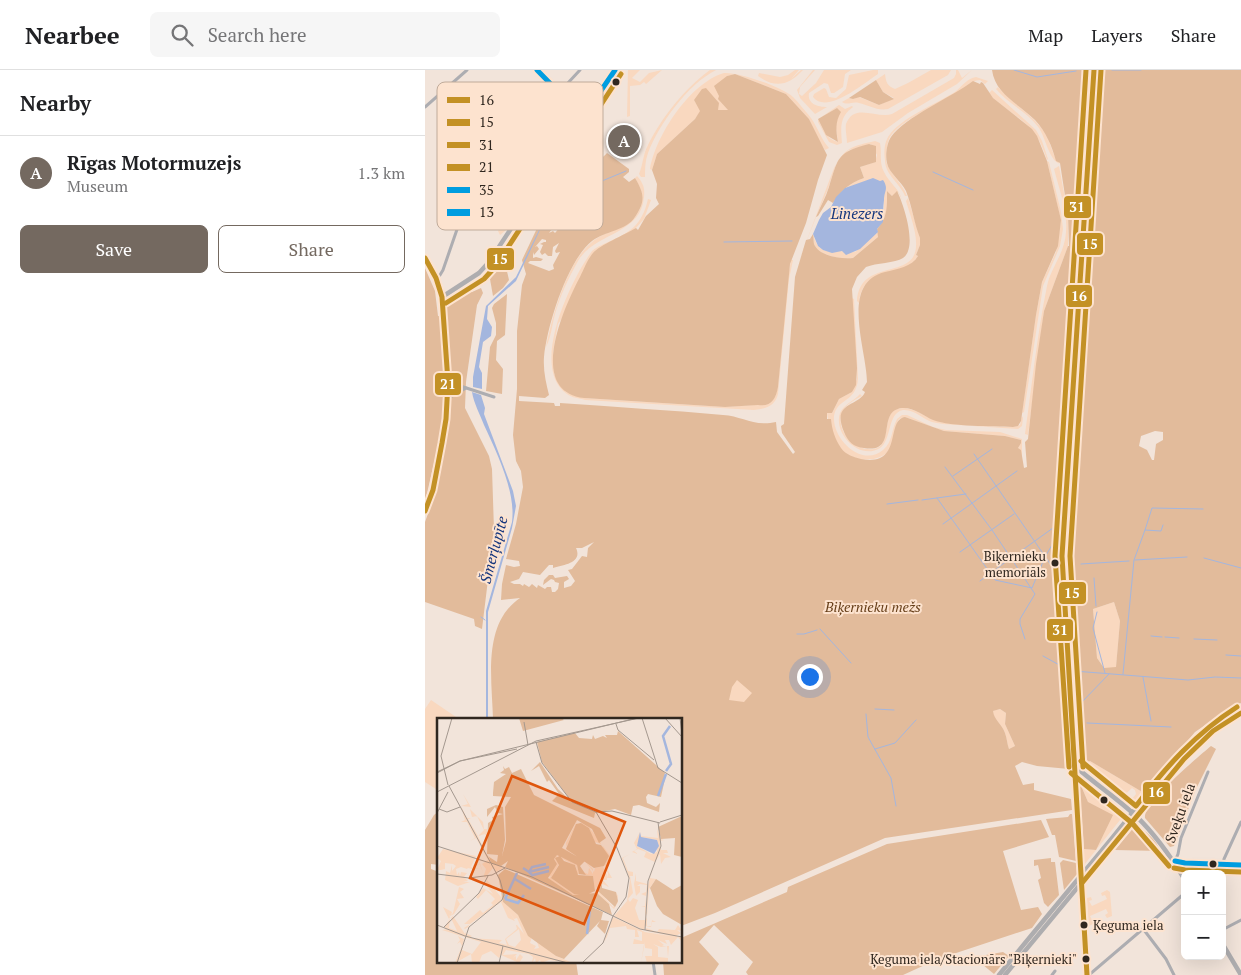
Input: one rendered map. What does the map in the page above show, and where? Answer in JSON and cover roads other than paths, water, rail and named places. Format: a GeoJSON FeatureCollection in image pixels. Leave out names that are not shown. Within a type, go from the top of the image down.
{"type":"FeatureCollection","features":[{"type":"Feature","properties":{"kind":"main road"},"geometry":{"type":"LineString","coordinates":[[603,88],[615,70]]}},
{"type":"Feature","properties":{"kind":"main road"},"geometry":{"type":"LineString","coordinates":[[1088,975],[1062,556],[1094,70]]}},
{"type":"Feature","properties":{"kind":"main road"},"geometry":{"type":"LineString","coordinates":[[442,297],[479,274],[510,230]]}},
{"type":"Feature","properties":{"kind":"main road"},"geometry":{"type":"LineString","coordinates":[[425,258],[436,278],[442,297],[448,382],[442,443],[435,480],[425,511]]}},
{"type":"Feature","properties":{"kind":"main road"},"geometry":{"type":"LineString","coordinates":[[999,975],[1082,883],[1193,743],[1211,727],[1241,709]]}},
{"type":"Feature","properties":{"kind":"main road"},"geometry":{"type":"LineString","coordinates":[[1005,975],[1082,875],[1199,743],[1213,731],[1241,713]]}},
{"type":"Feature","properties":{"kind":"main road"},"geometry":{"type":"LineString","coordinates":[[1076,766],[1135,815],[1155,836],[1175,861],[1181,872]]}},
{"type":"Feature","properties":{"kind":"main road"},"geometry":{"type":"LineString","coordinates":[[1175,861],[1241,865]]}},
{"type":"Feature","properties":{"kind":"main road"},"geometry":{"type":"LineString","coordinates":[[1226,950],[1241,975]]}},
{"type":"Feature","properties":{"kind":"street"},"geometry":{"type":"LineString","coordinates":[[453,82],[467,70]]}},
{"type":"Feature","properties":{"kind":"street"},"geometry":{"type":"LineString","coordinates":[[537,70],[548,82]]}},
{"type":"Feature","properties":{"kind":"street"},"geometry":{"type":"LineString","coordinates":[[569,82],[580,70]]}},
{"type":"Feature","properties":{"kind":"street"},"geometry":{"type":"LineString","coordinates":[[425,107],[437,96]]}},
{"type":"Feature","properties":{"kind":"street"},"geometry":{"type":"LineString","coordinates":[[436,278],[443,270],[457,230]]}},
{"type":"Feature","properties":{"kind":"street"},"geometry":{"type":"LineString","coordinates":[[448,382],[493,397]]}},
{"type":"Feature","properties":{"kind":"street"},"geometry":{"type":"LineString","coordinates":[[447,399],[467,388]]}},
{"type":"Feature","properties":{"kind":"street","name":"Sveķu iela"},"geometry":{"type":"LineString","coordinates":[[1175,861],[1181,838],[1207,772]]}},
{"type":"Feature","properties":{"kind":"street"},"geometry":{"type":"LineString","coordinates":[[1223,864],[1241,822]]}},
{"type":"Feature","properties":{"kind":"street"},"geometry":{"type":"LineString","coordinates":[[1088,975],[1144,930],[1181,897]]}},
{"type":"Feature","properties":{"kind":"street"},"geometry":{"type":"LineString","coordinates":[[1226,928],[1241,920]]}},
{"type":"Feature","properties":{"kind":"street"},"geometry":{"type":"LineString","coordinates":[[1144,930],[1166,958],[1174,975]]}},
{"type":"Feature","properties":{"kind":"street"},"geometry":{"type":"LineString","coordinates":[[653,962],[655,975]]}},
{"type":"Feature","properties":{"kind":"street"},"geometry":{"type":"LineString","coordinates":[[1052,975],[1055,971]]}},
{"type":"Feature","properties":{"kind":"water","name":"Linezers"},"geometry":{"type":"Polygon","coordinates":[[[873,178],[880,181],[883,180],[886,188],[883,222],[877,229],[878,232],[860,249],[846,255],[842,251],[832,253],[823,250],[818,246],[813,234],[823,213],[831,207],[836,197],[845,188],[873,178]]]}},
{"type":"Feature","properties":{"kind":"water"},"geometry":{"type":"Polygon","coordinates":[[[540,230],[516,281],[488,306],[487,319],[492,327],[491,336],[483,342],[479,367],[482,373],[482,389],[473,387],[473,377],[486,306],[516,277],[540,230]]]}},
{"type":"Feature","properties":{"kind":"water"},"geometry":{"type":"Polygon","coordinates":[[[472,392],[481,395],[485,408],[484,414],[513,491],[516,506],[512,528],[488,612],[488,718],[486,718],[486,611],[512,522],[512,510],[511,498],[504,473],[472,392]]]}},
{"type":"Feature","properties":{"kind":"waterway"},"geometry":{"type":"LineString","coordinates":[[1014,70],[1037,77],[1076,71]]}},
{"type":"Feature","properties":{"kind":"waterway"},"geometry":{"type":"LineString","coordinates":[[1112,70],[1141,70]]}},
{"type":"Feature","properties":{"kind":"waterway"},"geometry":{"type":"LineString","coordinates":[[603,181],[626,171]]}},
{"type":"Feature","properties":{"kind":"waterway"},"geometry":{"type":"LineString","coordinates":[[933,172],[973,190]]}},
{"type":"Feature","properties":{"kind":"waterway"},"geometry":{"type":"LineString","coordinates":[[724,242],[792,241]]}},
{"type":"Feature","properties":{"kind":"waterway"},"geometry":{"type":"LineString","coordinates":[[953,476],[992,449]]}},
{"type":"Feature","properties":{"kind":"waterway"},"geometry":{"type":"LineString","coordinates":[[974,454],[1051,565]]}},
{"type":"Feature","properties":{"kind":"waterway"},"geometry":{"type":"LineString","coordinates":[[945,467],[992,530],[1035,594],[1020,619],[1025,639]]}},
{"type":"Feature","properties":{"kind":"waterway"},"geometry":{"type":"LineString","coordinates":[[943,524],[1017,471]]}},
{"type":"Feature","properties":{"kind":"waterway"},"geometry":{"type":"LineString","coordinates":[[922,500],[966,494]]}},
{"type":"Feature","properties":{"kind":"waterway"},"geometry":{"type":"LineString","coordinates":[[937,498],[995,580],[1032,588],[1045,557],[1056,538]]}},
{"type":"Feature","properties":{"kind":"waterway"},"geometry":{"type":"LineString","coordinates":[[887,504],[918,500]]}},
{"type":"Feature","properties":{"kind":"waterway"},"geometry":{"type":"LineString","coordinates":[[1163,525],[1161,531],[1145,530],[1152,508],[1203,509]]}},
{"type":"Feature","properties":{"kind":"waterway"},"geometry":{"type":"LineString","coordinates":[[960,552],[1014,514]]}},
{"type":"Feature","properties":{"kind":"waterway"},"geometry":{"type":"LineString","coordinates":[[1021,551],[1053,528]]}},
{"type":"Feature","properties":{"kind":"waterway"},"geometry":{"type":"LineString","coordinates":[[1123,674],[1134,560],[1145,530]]}},
{"type":"Feature","properties":{"kind":"waterway"},"geometry":{"type":"LineString","coordinates":[[980,581],[1015,555]]}},
{"type":"Feature","properties":{"kind":"waterway"},"geometry":{"type":"LineString","coordinates":[[1135,560],[1187,557]]}},
{"type":"Feature","properties":{"kind":"waterway"},"geometry":{"type":"LineString","coordinates":[[1204,558],[1241,568]]}},
{"type":"Feature","properties":{"kind":"waterway"},"geometry":{"type":"LineString","coordinates":[[1081,564],[1129,561]]}},
{"type":"Feature","properties":{"kind":"waterway"},"geometry":{"type":"LineString","coordinates":[[1094,578],[1096,606]]}},
{"type":"Feature","properties":{"kind":"waterway"},"geometry":{"type":"LineString","coordinates":[[1097,612],[1093,628],[1105,673]]}},
{"type":"Feature","properties":{"kind":"waterway","name":"Šmerļupīte"},"geometry":{"type":"LineString","coordinates":[[481,617],[485,620]]}},
{"type":"Feature","properties":{"kind":"waterway"},"geometry":{"type":"LineString","coordinates":[[820,629],[851,663]]}},
{"type":"Feature","properties":{"kind":"waterway"},"geometry":{"type":"LineString","coordinates":[[797,634],[817,630]]}},
{"type":"Feature","properties":{"kind":"waterway"},"geometry":{"type":"LineString","coordinates":[[1151,636],[1162,637]]}},
{"type":"Feature","properties":{"kind":"waterway"},"geometry":{"type":"LineString","coordinates":[[1165,637],[1179,638]]}},
{"type":"Feature","properties":{"kind":"waterway"},"geometry":{"type":"LineString","coordinates":[[1194,639],[1217,640]]}},
{"type":"Feature","properties":{"kind":"waterway"},"geometry":{"type":"LineString","coordinates":[[1226,655],[1241,656]]}},
{"type":"Feature","properties":{"kind":"waterway"},"geometry":{"type":"LineString","coordinates":[[1043,656],[1063,667]]}},
{"type":"Feature","properties":{"kind":"waterway"},"geometry":{"type":"LineString","coordinates":[[1074,671],[1188,680],[1215,677],[1241,678]]}},
{"type":"Feature","properties":{"kind":"waterway"},"geometry":{"type":"LineString","coordinates":[[1082,702],[1109,674]]}},
{"type":"Feature","properties":{"kind":"waterway"},"geometry":{"type":"LineString","coordinates":[[1143,677],[1151,721]]}},
{"type":"Feature","properties":{"kind":"waterway"},"geometry":{"type":"LineString","coordinates":[[875,709],[894,710]]}},
{"type":"Feature","properties":{"kind":"waterway"},"geometry":{"type":"LineString","coordinates":[[866,714],[868,737],[891,778],[896,806]]}},
{"type":"Feature","properties":{"kind":"waterway"},"geometry":{"type":"LineString","coordinates":[[875,749],[895,743],[916,720]]}},
{"type":"Feature","properties":{"kind":"waterway"},"geometry":{"type":"LineString","coordinates":[[1087,723],[1171,727]]}},
{"type":"Feature","properties":{"kind":"place","name":"Rīgas Motormuzejs"},"geometry":{"type":"Point","coordinates":[624,141]}},
{"type":"Feature","properties":{"kind":"place","name":"Biķernieku memoriāls"},"geometry":{"type":"Point","coordinates":[1055,563]}},
{"type":"Feature","properties":{"kind":"place","name":"Ķeguma iela"},"geometry":{"type":"Point","coordinates":[1084,925]}},
{"type":"Feature","properties":{"kind":"place","name":"Ķeguma iela/Stacionārs \"Biķernieki\""},"geometry":{"type":"Point","coordinates":[1086,959]}},
{"type":"Feature","properties":{"kind":"park label","name":"Biķernieku mežs"},"geometry":{"type":"Point","coordinates":[873,607]}}]}
